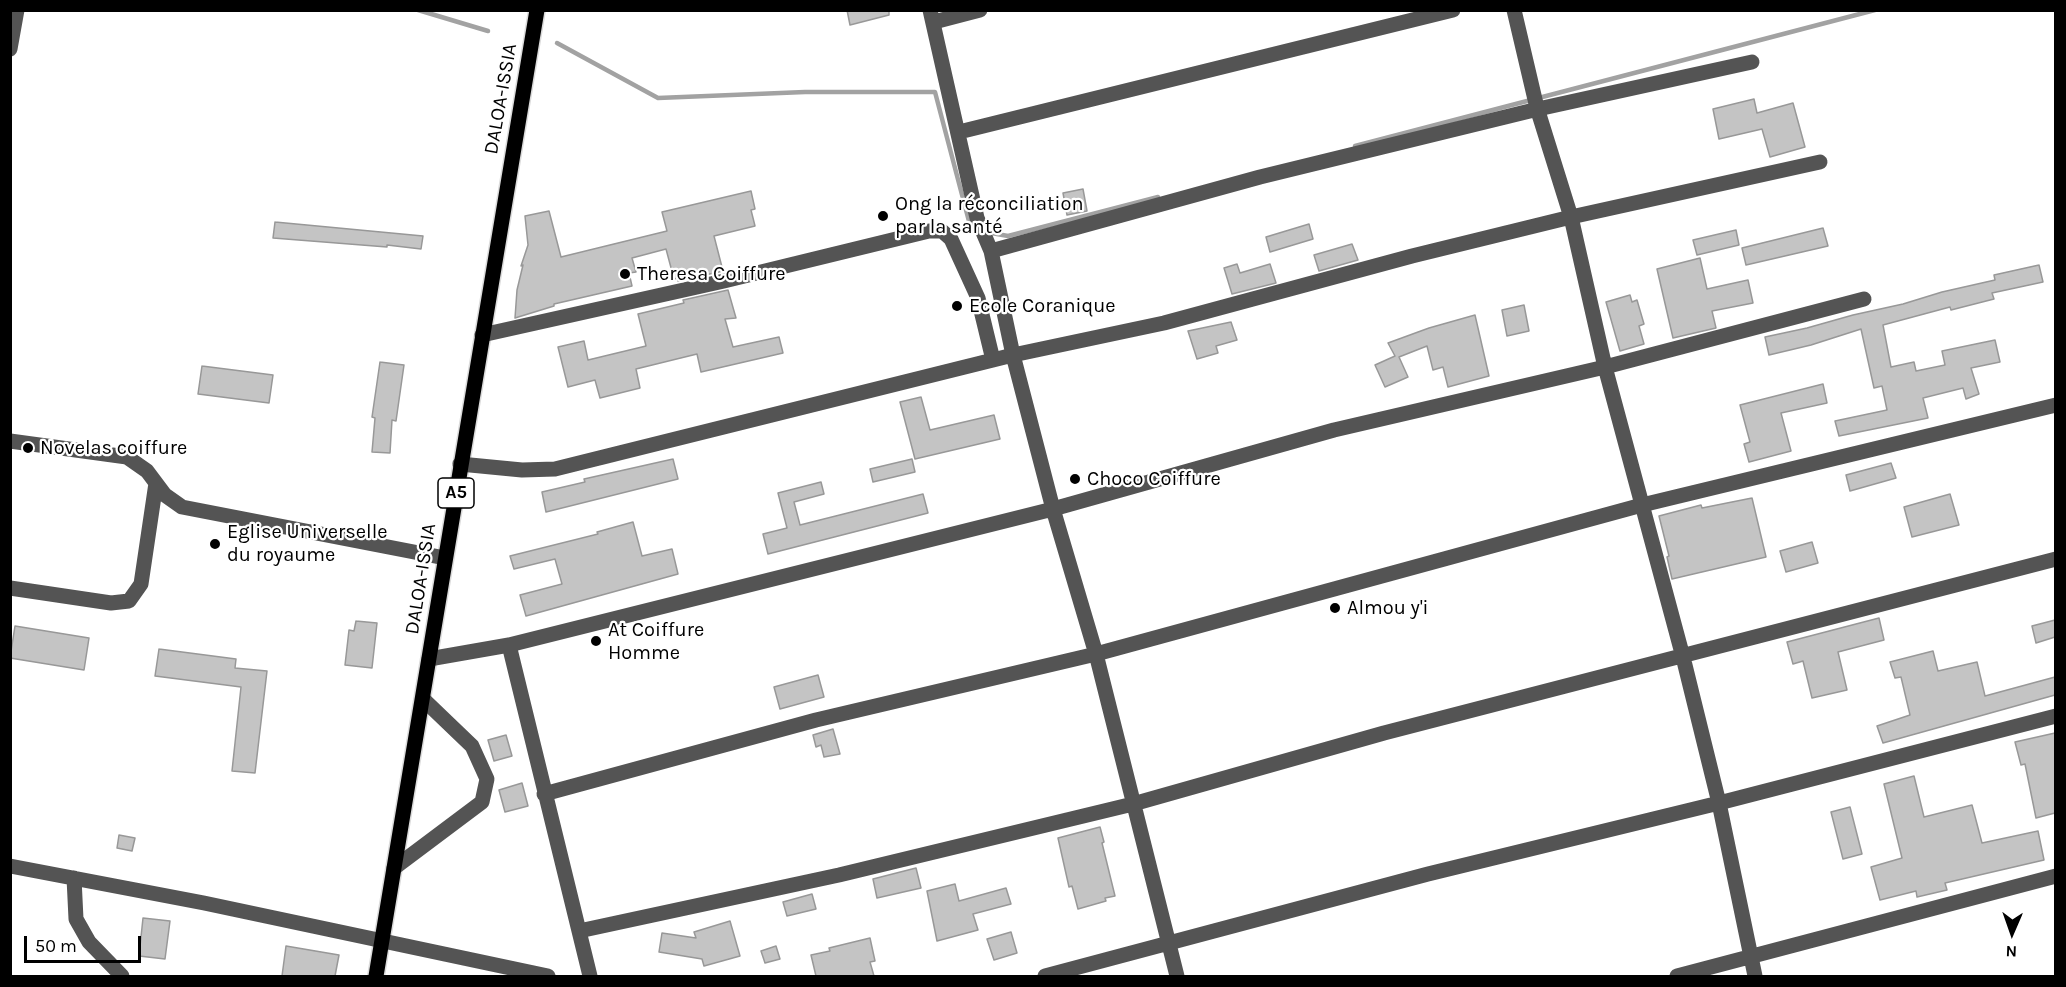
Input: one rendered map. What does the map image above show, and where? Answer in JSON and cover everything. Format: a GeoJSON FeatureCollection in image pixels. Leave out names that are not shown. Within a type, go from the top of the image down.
{"type":"FeatureCollection","features":[{"type":"Feature","properties":{"kind":"main road","name":"DALOA-ISSIA"},"geometry":{"type":"LineString","coordinates":[[376,976],[537,10]]}},
{"type":"Feature","properties":{"kind":"street"},"geometry":{"type":"LineString","coordinates":[[10,49],[17,10]]}},
{"type":"Feature","properties":{"kind":"street"},"geometry":{"type":"LineString","coordinates":[[980,10],[932,16],[979,221],[989,246],[1013,355],[1053,509],[1096,654],[1177,976]]}},
{"type":"Feature","properties":{"kind":"street"},"geometry":{"type":"LineString","coordinates":[[959,132],[1453,10]]}},
{"type":"Feature","properties":{"kind":"street"},"geometry":{"type":"LineString","coordinates":[[1514,10],[1538,109],[1571,217],[1605,367],[1683,657],[1719,803],[1755,976]]}},
{"type":"Feature","properties":{"kind":"street"},"geometry":{"type":"LineString","coordinates":[[989,246],[1538,109],[1752,62]]}},
{"type":"Feature","properties":{"kind":"street"},"geometry":{"type":"LineString","coordinates":[[460,464],[522,470],[555,469],[1013,355],[1164,323],[1412,256],[1571,217],[1820,162]]}},
{"type":"Feature","properties":{"kind":"street"},"geometry":{"type":"LineString","coordinates":[[482,335],[929,231],[942,231],[951,238],[978,298],[993,360]]}},
{"type":"Feature","properties":{"kind":"street"},"geometry":{"type":"LineString","coordinates":[[429,659],[509,645],[1053,509],[1334,430],[1605,367],[1864,299]]}},
{"type":"Feature","properties":{"kind":"street"},"geometry":{"type":"LineString","coordinates":[[544,794],[816,720],[1096,654],[1642,505],[2055,405]]}},
{"type":"Feature","properties":{"kind":"street"},"geometry":{"type":"LineString","coordinates":[[10,441],[127,457],[147,471],[165,495],[182,507],[445,558]]}},
{"type":"Feature","properties":{"kind":"street"},"geometry":{"type":"LineString","coordinates":[[10,588],[111,603],[129,601],[141,584],[156,483]]}},
{"type":"Feature","properties":{"kind":"street"},"geometry":{"type":"LineString","coordinates":[[579,931],[839,875],[1133,804],[1384,733],[2055,559]]}},
{"type":"Feature","properties":{"kind":"street"},"geometry":{"type":"LineString","coordinates":[[509,645],[590,976]]}},
{"type":"Feature","properties":{"kind":"street"},"geometry":{"type":"LineString","coordinates":[[394,868],[482,802],[487,779],[472,746],[423,699]]}},
{"type":"Feature","properties":{"kind":"street"},"geometry":{"type":"LineString","coordinates":[[1045,976],[1428,874],[1719,803],[2055,716]]}},
{"type":"Feature","properties":{"kind":"street"},"geometry":{"type":"LineString","coordinates":[[10,866],[204,903],[548,976]]}},
{"type":"Feature","properties":{"kind":"street"},"geometry":{"type":"LineString","coordinates":[[1677,976],[2055,876]]}},
{"type":"Feature","properties":{"kind":"street"},"geometry":{"type":"LineString","coordinates":[[74,878],[76,918],[89,942],[122,976]]}},
{"type":"Feature","properties":{"kind":"building"},"geometry":{"type":"Polygon","coordinates":[[[847,10],[889,10],[889,15],[850,25],[847,10]]]}},
{"type":"Feature","properties":{"kind":"building"},"geometry":{"type":"Polygon","coordinates":[[[1754,99],[1757,113],[1793,103],[1805,147],[1770,157],[1762,129],[1719,139],[1713,109],[1754,99]]]}},
{"type":"Feature","properties":{"kind":"building"},"geometry":{"type":"Polygon","coordinates":[[[1083,189],[1087,211],[1067,215],[1063,193],[1083,189]]]}},
{"type":"Feature","properties":{"kind":"building"},"geometry":{"type":"Polygon","coordinates":[[[751,191],[755,209],[751,210],[755,226],[714,236],[723,271],[678,281],[678,278],[674,279],[666,249],[632,258],[636,272],[629,273],[632,286],[554,304],[554,306],[515,318],[517,290],[523,265],[521,266],[528,245],[525,216],[549,211],[561,257],[667,231],[662,212],[751,191]]]}},
{"type":"Feature","properties":{"kind":"building"},"geometry":{"type":"Polygon","coordinates":[[[275,222],[423,236],[421,249],[273,238],[275,222]]]}},
{"type":"Feature","properties":{"kind":"building"},"geometry":{"type":"Polygon","coordinates":[[[1309,224],[1313,239],[1270,252],[1266,237],[1309,224]]]}},
{"type":"Feature","properties":{"kind":"building"},"geometry":{"type":"Polygon","coordinates":[[[1823,228],[1828,246],[1746,265],[1742,248],[1823,228]]]}},
{"type":"Feature","properties":{"kind":"building"},"geometry":{"type":"Polygon","coordinates":[[[1736,230],[1739,245],[1697,255],[1693,240],[1736,230]]]}},
{"type":"Feature","properties":{"kind":"building"},"geometry":{"type":"Polygon","coordinates":[[[1352,244],[1358,260],[1319,271],[1314,255],[1352,244]]]}},
{"type":"Feature","properties":{"kind":"building"},"geometry":{"type":"Polygon","coordinates":[[[1700,258],[1707,289],[1748,280],[1753,303],[1712,311],[1716,328],[1673,338],[1657,269],[1700,258]]]}},
{"type":"Feature","properties":{"kind":"building"},"geometry":{"type":"Polygon","coordinates":[[[1237,264],[1240,273],[1270,264],[1276,283],[1232,294],[1224,268],[1237,264]]]}},
{"type":"Feature","properties":{"kind":"building"},"geometry":{"type":"Polygon","coordinates":[[[2039,265],[2043,282],[1992,293],[1994,299],[1951,310],[1950,307],[1883,325],[1891,367],[1914,362],[1916,371],[1945,365],[1942,351],[1995,340],[2000,362],[1971,368],[1979,394],[1966,399],[1963,388],[1923,398],[1928,418],[1839,436],[1835,421],[1887,410],[1882,386],[1874,388],[1861,329],[1769,355],[1765,337],[1995,280],[1994,275],[2039,265]]]}},
{"type":"Feature","properties":{"kind":"building"},"geometry":{"type":"Polygon","coordinates":[[[728,290],[736,318],[725,319],[733,347],[779,337],[783,353],[701,372],[697,354],[636,369],[640,388],[600,398],[595,380],[568,387],[558,347],[584,341],[588,360],[646,346],[638,314],[684,303],[683,300],[728,290]]]}},
{"type":"Feature","properties":{"kind":"building"},"geometry":{"type":"Polygon","coordinates":[[[1630,295],[1632,302],[1637,300],[1644,324],[1639,326],[1644,344],[1620,351],[1606,302],[1630,295]]]}},
{"type":"Feature","properties":{"kind":"building"},"geometry":{"type":"Polygon","coordinates":[[[1524,305],[1529,331],[1507,336],[1502,310],[1524,305]]]}},
{"type":"Feature","properties":{"kind":"building"},"geometry":{"type":"Polygon","coordinates":[[[1475,315],[1489,376],[1448,387],[1443,367],[1433,370],[1427,346],[1399,357],[1408,377],[1385,387],[1375,365],[1395,356],[1388,343],[1475,315]]]}},
{"type":"Feature","properties":{"kind":"building"},"geometry":{"type":"Polygon","coordinates":[[[1231,322],[1237,340],[1216,346],[1218,353],[1197,359],[1188,331],[1231,322]]]}},
{"type":"Feature","properties":{"kind":"building"},"geometry":{"type":"Polygon","coordinates":[[[380,362],[404,365],[396,421],[392,420],[390,453],[372,452],[375,418],[372,417],[380,362]]]}},
{"type":"Feature","properties":{"kind":"building"},"geometry":{"type":"Polygon","coordinates":[[[202,366],[273,375],[269,403],[198,394],[202,366]]]}},
{"type":"Feature","properties":{"kind":"building"},"geometry":{"type":"Polygon","coordinates":[[[1823,384],[1827,403],[1781,413],[1791,451],[1749,462],[1744,444],[1750,442],[1740,405],[1823,384]]]}},
{"type":"Feature","properties":{"kind":"building"},"geometry":{"type":"Polygon","coordinates":[[[921,397],[930,430],[994,415],[1000,439],[915,459],[900,402],[921,397]]]}},
{"type":"Feature","properties":{"kind":"building"},"geometry":{"type":"Polygon","coordinates":[[[673,459],[678,479],[546,512],[542,492],[585,482],[584,479],[673,459]]]}},
{"type":"Feature","properties":{"kind":"building"},"geometry":{"type":"Polygon","coordinates":[[[912,459],[915,472],[873,482],[870,469],[912,459]]]}},
{"type":"Feature","properties":{"kind":"building"},"geometry":{"type":"Polygon","coordinates":[[[1891,463],[1896,478],[1850,491],[1846,475],[1891,463]]]}},
{"type":"Feature","properties":{"kind":"building"},"geometry":{"type":"Polygon","coordinates":[[[821,482],[824,494],[794,502],[800,525],[923,494],[928,513],[768,554],[763,534],[787,528],[778,493],[821,482]]]}},
{"type":"Feature","properties":{"kind":"building"},"geometry":{"type":"Polygon","coordinates":[[[1950,494],[1959,525],[1912,537],[1904,507],[1950,494]]]}},
{"type":"Feature","properties":{"kind":"building"},"geometry":{"type":"Polygon","coordinates":[[[1752,498],[1766,557],[1672,579],[1659,516],[1701,505],[1702,508],[1752,498]]]}},
{"type":"Feature","properties":{"kind":"building"},"geometry":{"type":"Polygon","coordinates":[[[633,522],[642,556],[672,549],[678,574],[526,616],[520,595],[562,584],[555,559],[514,569],[510,556],[598,534],[597,532],[633,522]]]}},
{"type":"Feature","properties":{"kind":"building"},"geometry":{"type":"Polygon","coordinates":[[[1812,542],[1818,563],[1786,572],[1780,551],[1812,542]]]}},
{"type":"Feature","properties":{"kind":"building"},"geometry":{"type":"Polygon","coordinates":[[[1879,618],[1884,640],[1838,652],[1847,690],[1812,698],[1803,661],[1793,664],[1787,642],[1879,618]]]}},
{"type":"Feature","properties":{"kind":"building"},"geometry":{"type":"Polygon","coordinates":[[[2055,620],[2055,637],[2036,643],[2032,626],[2055,620]]]}},
{"type":"Feature","properties":{"kind":"building"},"geometry":{"type":"Polygon","coordinates":[[[356,621],[377,623],[372,668],[345,665],[349,630],[354,631],[356,621]]]}},
{"type":"Feature","properties":{"kind":"building"},"geometry":{"type":"Polygon","coordinates":[[[15,626],[89,638],[84,670],[10,658],[15,626]]]}},
{"type":"Feature","properties":{"kind":"building"},"geometry":{"type":"Polygon","coordinates":[[[159,649],[236,659],[235,668],[267,671],[255,773],[232,771],[241,687],[155,676],[159,649]]]}},
{"type":"Feature","properties":{"kind":"building"},"geometry":{"type":"Polygon","coordinates":[[[1933,651],[1938,671],[1977,662],[1985,696],[2055,677],[2055,695],[1883,743],[1877,726],[1910,715],[1901,677],[1895,678],[1890,662],[1933,651]]]}},
{"type":"Feature","properties":{"kind":"building"},"geometry":{"type":"Polygon","coordinates":[[[818,675],[824,697],[780,709],[774,687],[818,675]]]}},
{"type":"Feature","properties":{"kind":"building"},"geometry":{"type":"Polygon","coordinates":[[[833,729],[840,754],[824,757],[821,745],[816,747],[813,735],[833,729]]]}},
{"type":"Feature","properties":{"kind":"building"},"geometry":{"type":"Polygon","coordinates":[[[2055,733],[2055,813],[2036,818],[2025,764],[2021,765],[2015,742],[2055,733]]]}},
{"type":"Feature","properties":{"kind":"building"},"geometry":{"type":"Polygon","coordinates":[[[506,735],[512,756],[494,761],[488,740],[506,735]]]}},
{"type":"Feature","properties":{"kind":"building"},"geometry":{"type":"Polygon","coordinates":[[[1914,776],[1924,817],[1972,805],[1982,843],[2038,831],[2044,860],[1945,883],[1947,890],[1917,897],[1916,891],[1880,900],[1871,867],[1902,858],[1884,784],[1914,776]]]}},
{"type":"Feature","properties":{"kind":"building"},"geometry":{"type":"Polygon","coordinates":[[[522,783],[528,806],[505,812],[499,790],[522,783]]]}},
{"type":"Feature","properties":{"kind":"building"},"geometry":{"type":"Polygon","coordinates":[[[1850,807],[1862,854],[1843,859],[1831,812],[1850,807]]]}},
{"type":"Feature","properties":{"kind":"building"},"geometry":{"type":"Polygon","coordinates":[[[1100,827],[1115,896],[1078,909],[1072,886],[1069,887],[1058,838],[1100,827]]]}},
{"type":"Feature","properties":{"kind":"building"},"geometry":{"type":"Polygon","coordinates":[[[119,835],[135,838],[132,851],[117,848],[119,835]]]}},
{"type":"Feature","properties":{"kind":"building"},"geometry":{"type":"Polygon","coordinates":[[[916,868],[921,888],[877,898],[873,879],[916,868]]]}},
{"type":"Feature","properties":{"kind":"building"},"geometry":{"type":"Polygon","coordinates":[[[955,884],[959,901],[1006,888],[1011,904],[973,914],[978,930],[937,941],[927,891],[955,884]]]}},
{"type":"Feature","properties":{"kind":"building"},"geometry":{"type":"Polygon","coordinates":[[[812,894],[816,909],[787,916],[783,902],[812,894]]]}},
{"type":"Feature","properties":{"kind":"building"},"geometry":{"type":"Polygon","coordinates":[[[143,918],[170,921],[165,959],[139,956],[143,918]]]}},
{"type":"Feature","properties":{"kind":"building"},"geometry":{"type":"Polygon","coordinates":[[[730,921],[740,956],[704,966],[702,959],[659,952],[662,933],[696,938],[694,932],[730,921]]]}},
{"type":"Feature","properties":{"kind":"building"},"geometry":{"type":"Polygon","coordinates":[[[1011,932],[1017,953],[994,960],[987,939],[1011,932]]]}},
{"type":"Feature","properties":{"kind":"building"},"geometry":{"type":"Polygon","coordinates":[[[870,938],[875,961],[870,962],[874,976],[816,976],[811,955],[870,938]]]}},
{"type":"Feature","properties":{"kind":"building"},"geometry":{"type":"Polygon","coordinates":[[[286,946],[339,955],[335,976],[282,976],[286,946]]]}},
{"type":"Feature","properties":{"kind":"building"},"geometry":{"type":"Polygon","coordinates":[[[776,946],[780,959],[765,963],[761,951],[776,946]]]}},
{"type":"Feature","properties":{"kind":"waterway"},"geometry":{"type":"LineString","coordinates":[[418,10],[488,31]]}},
{"type":"Feature","properties":{"kind":"waterway"},"geometry":{"type":"LineString","coordinates":[[1355,146],[1875,10]]}},
{"type":"Feature","properties":{"kind":"waterway"},"geometry":{"type":"LineString","coordinates":[[557,43],[658,98],[805,92],[935,92],[971,229],[978,230]]}},
{"type":"Feature","properties":{"kind":"waterway"},"geometry":{"type":"LineString","coordinates":[[986,232],[1008,236],[1158,197]]}},
{"type":"Feature","properties":{"kind":"place","name":"Ong la réconciliation par la santé"},"geometry":{"type":"Point","coordinates":[883,216]}},
{"type":"Feature","properties":{"kind":"place","name":"Theresa Coiffure"},"geometry":{"type":"Point","coordinates":[625,274]}},
{"type":"Feature","properties":{"kind":"place","name":"Ecole Coranique"},"geometry":{"type":"Point","coordinates":[957,306]}},
{"type":"Feature","properties":{"kind":"place","name":"Novelas coiffure"},"geometry":{"type":"Point","coordinates":[28,448]}},
{"type":"Feature","properties":{"kind":"place","name":"Choco Coiffure"},"geometry":{"type":"Point","coordinates":[1075,479]}},
{"type":"Feature","properties":{"kind":"place","name":"Eglise Universelle du royaume"},"geometry":{"type":"Point","coordinates":[215,544]}},
{"type":"Feature","properties":{"kind":"place","name":"Almou y'i"},"geometry":{"type":"Point","coordinates":[1335,608]}},
{"type":"Feature","properties":{"kind":"place","name":"At Coiffure Homme"},"geometry":{"type":"Point","coordinates":[596,641]}}]}
